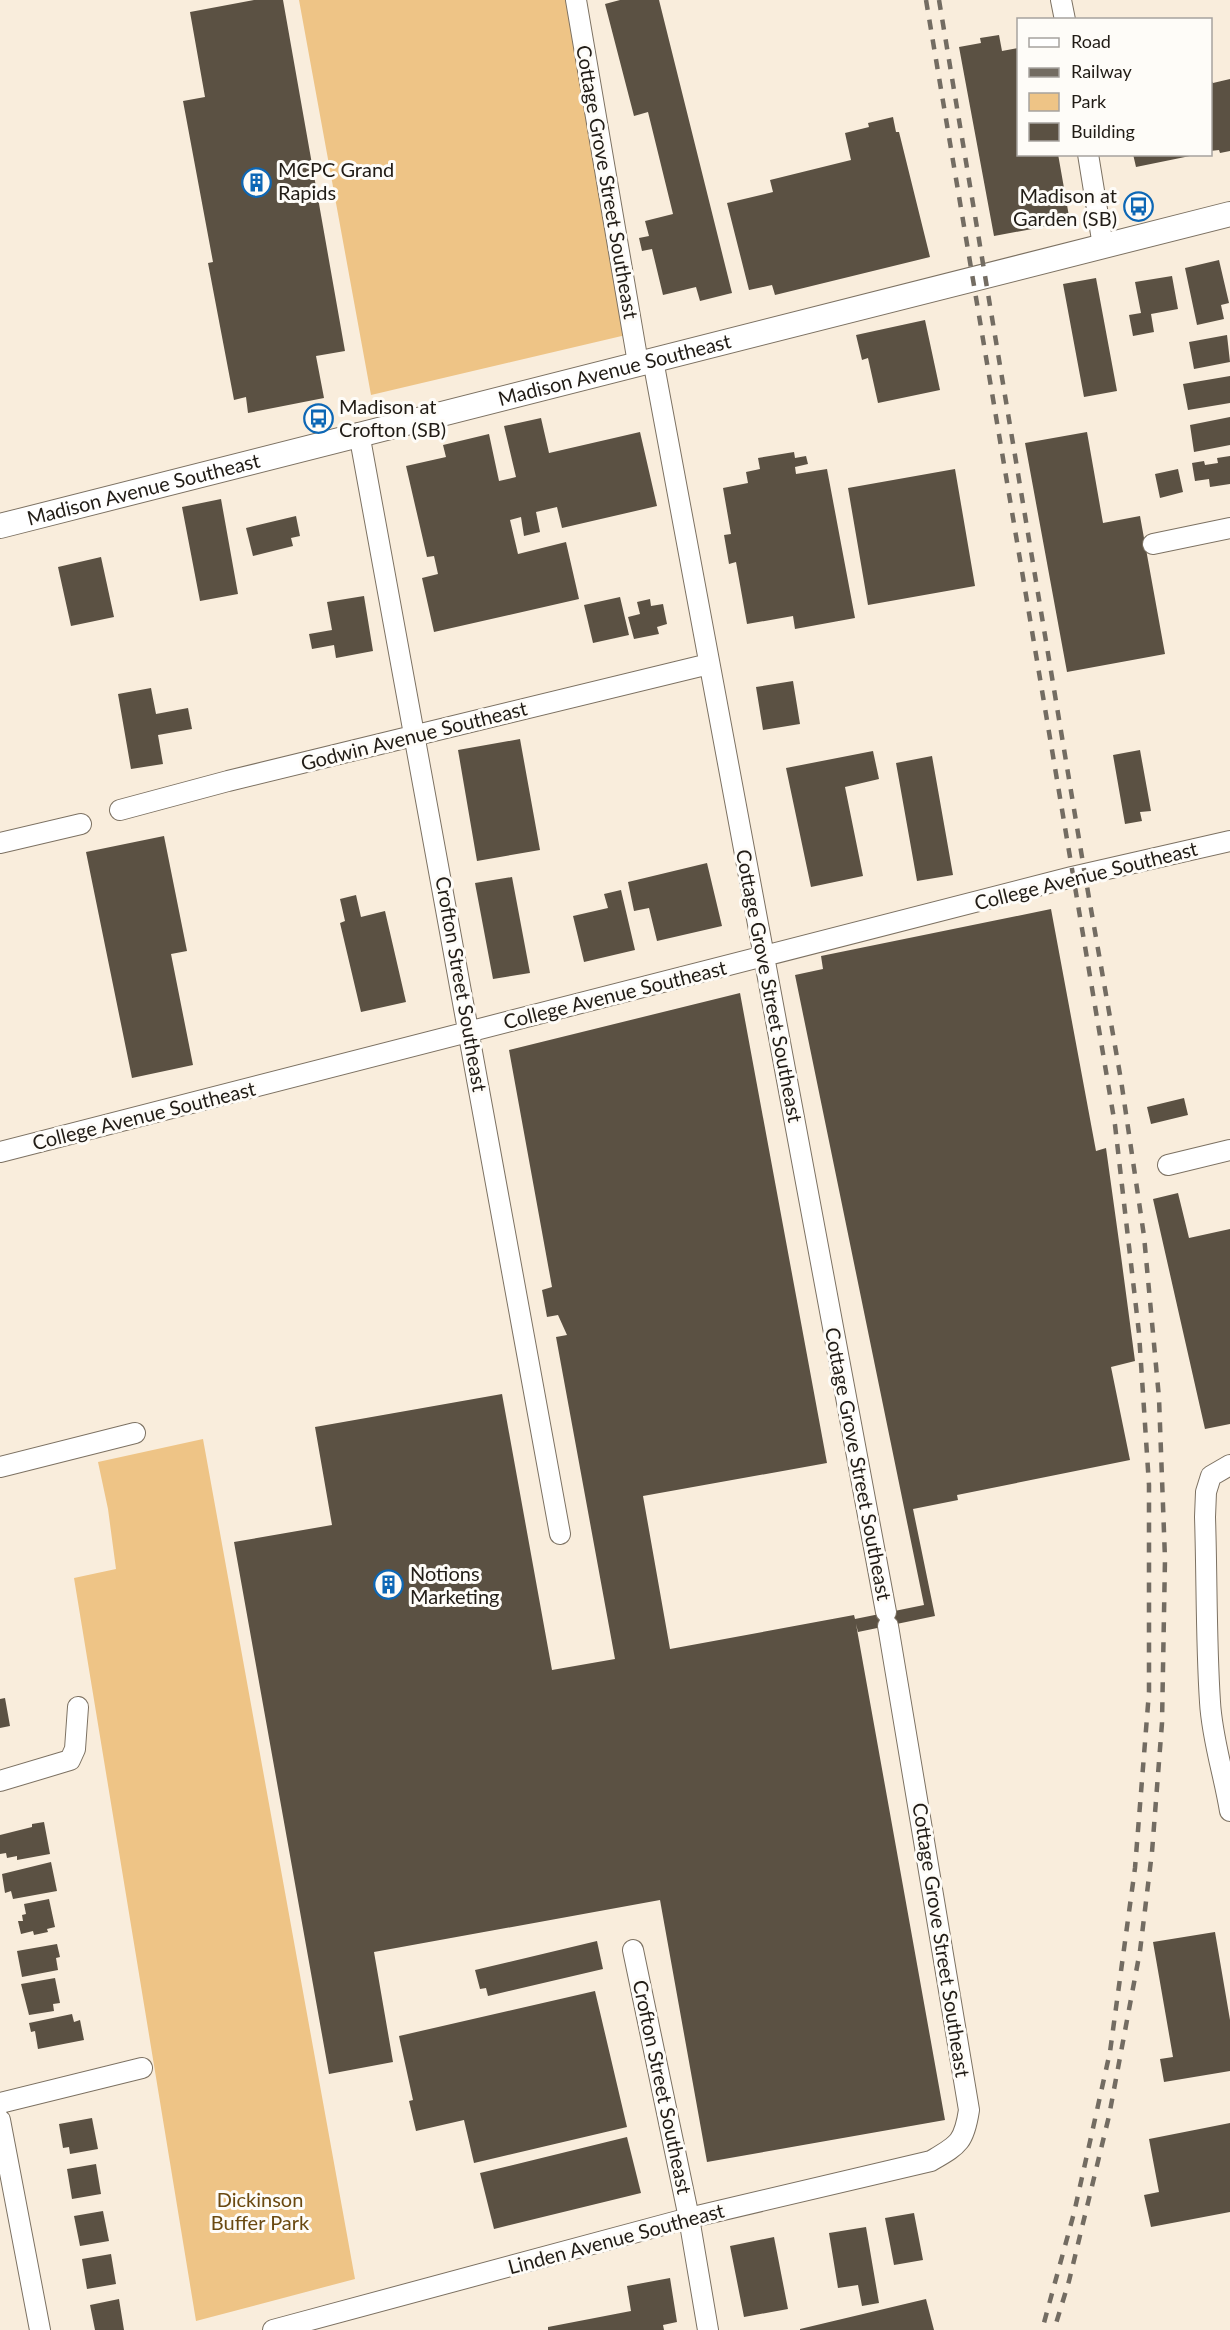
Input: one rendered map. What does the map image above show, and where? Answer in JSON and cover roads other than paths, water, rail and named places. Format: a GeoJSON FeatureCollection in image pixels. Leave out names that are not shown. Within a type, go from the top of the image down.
{"type":"FeatureCollection","features":[{"type":"Feature","properties":{"kind":"street","name":"Cottage Grove Street Southeast"},"geometry":{"type":"LineString","coordinates":[[576,0],[646,362],[709,664],[887,1619],[969,2110],[966,2131],[957,2146]]}},
{"type":"Feature","properties":{"kind":"street"},"geometry":{"type":"LineString","coordinates":[[1061,0],[1065,18]]}},
{"type":"Feature","properties":{"kind":"street"},"geometry":{"type":"LineString","coordinates":[[1088,156],[1103,246]]}},
{"type":"Feature","properties":{"kind":"street","name":"Madison Avenue Southeast"},"geometry":{"type":"LineString","coordinates":[[0,526],[1230,214]]}},
{"type":"Feature","properties":{"kind":"street","name":"Crofton Street Southeast"},"geometry":{"type":"LineString","coordinates":[[359,434],[560,1534]]}},
{"type":"Feature","properties":{"kind":"street"},"geometry":{"type":"LineString","coordinates":[[1153,544],[1230,528]]}},
{"type":"Feature","properties":{"kind":"street","name":"Godwin Avenue Southeast"},"geometry":{"type":"LineString","coordinates":[[120,810],[228,781],[709,664]]}},
{"type":"Feature","properties":{"kind":"street"},"geometry":{"type":"LineString","coordinates":[[0,843],[81,824]]}},
{"type":"Feature","properties":{"kind":"street","name":"College Avenue Southeast"},"geometry":{"type":"LineString","coordinates":[[0,1152],[1072,877],[1230,841]]}},
{"type":"Feature","properties":{"kind":"street"},"geometry":{"type":"LineString","coordinates":[[1168,1166],[1230,1150]]}},
{"type":"Feature","properties":{"kind":"street"},"geometry":{"type":"LineString","coordinates":[[0,1467],[135,1433]]}},
{"type":"Feature","properties":{"kind":"street"},"geometry":{"type":"LineString","coordinates":[[1230,1465],[1210,1476],[1206,1492],[1205,1517],[1210,1703],[1215,1741],[1230,1811]]}},
{"type":"Feature","properties":{"kind":"street"},"geometry":{"type":"LineString","coordinates":[[0,1781],[70,1760],[75,1749],[78,1707]]}},
{"type":"Feature","properties":{"kind":"street","name":"Crofton Street Southeast"},"geometry":{"type":"LineString","coordinates":[[633,1950],[689,2218],[708,2330]]}},
{"type":"Feature","properties":{"kind":"street"},"geometry":{"type":"LineString","coordinates":[[0,2103],[142,2068]]}},
{"type":"Feature","properties":{"kind":"street"},"geometry":{"type":"LineString","coordinates":[[0,2120],[40,2330]]}},
{"type":"Feature","properties":{"kind":"street","name":"Linden Avenue Southeast"},"geometry":{"type":"LineString","coordinates":[[273,2330],[689,2218],[931,2161],[957,2146]]}},
{"type":"Feature","properties":{"kind":"railway"},"geometry":{"type":"LineString","coordinates":[[926,0],[1115,1125],[1139,1333],[1149,1485],[1149,1692],[1135,1868],[1110,2052],[1074,2213],[1042,2330]]}},
{"type":"Feature","properties":{"kind":"railway"},"geometry":{"type":"LineString","coordinates":[[939,0],[1121,1080],[1144,1236],[1159,1398],[1165,1559],[1162,1723],[1152,1852],[1140,1951],[1109,2116],[1069,2281],[1054,2330]]}},
{"type":"Feature","properties":{"kind":"place","name":"MCPC Grand Rapids"},"geometry":{"type":"Point","coordinates":[257,182]}},
{"type":"Feature","properties":{"kind":"place","name":"Madison at Garden (SB)"},"geometry":{"type":"Point","coordinates":[1138,207]}},
{"type":"Feature","properties":{"kind":"place","name":"Madison at Crofton (SB)"},"geometry":{"type":"Point","coordinates":[318,419]}},
{"type":"Feature","properties":{"kind":"place","name":"Notions Marketing"},"geometry":{"type":"Point","coordinates":[389,1585]}},
{"type":"Feature","properties":{"kind":"park label","name":"Dickinson Buffer Park"},"geometry":{"type":"Point","coordinates":[260,2212]}}]}
